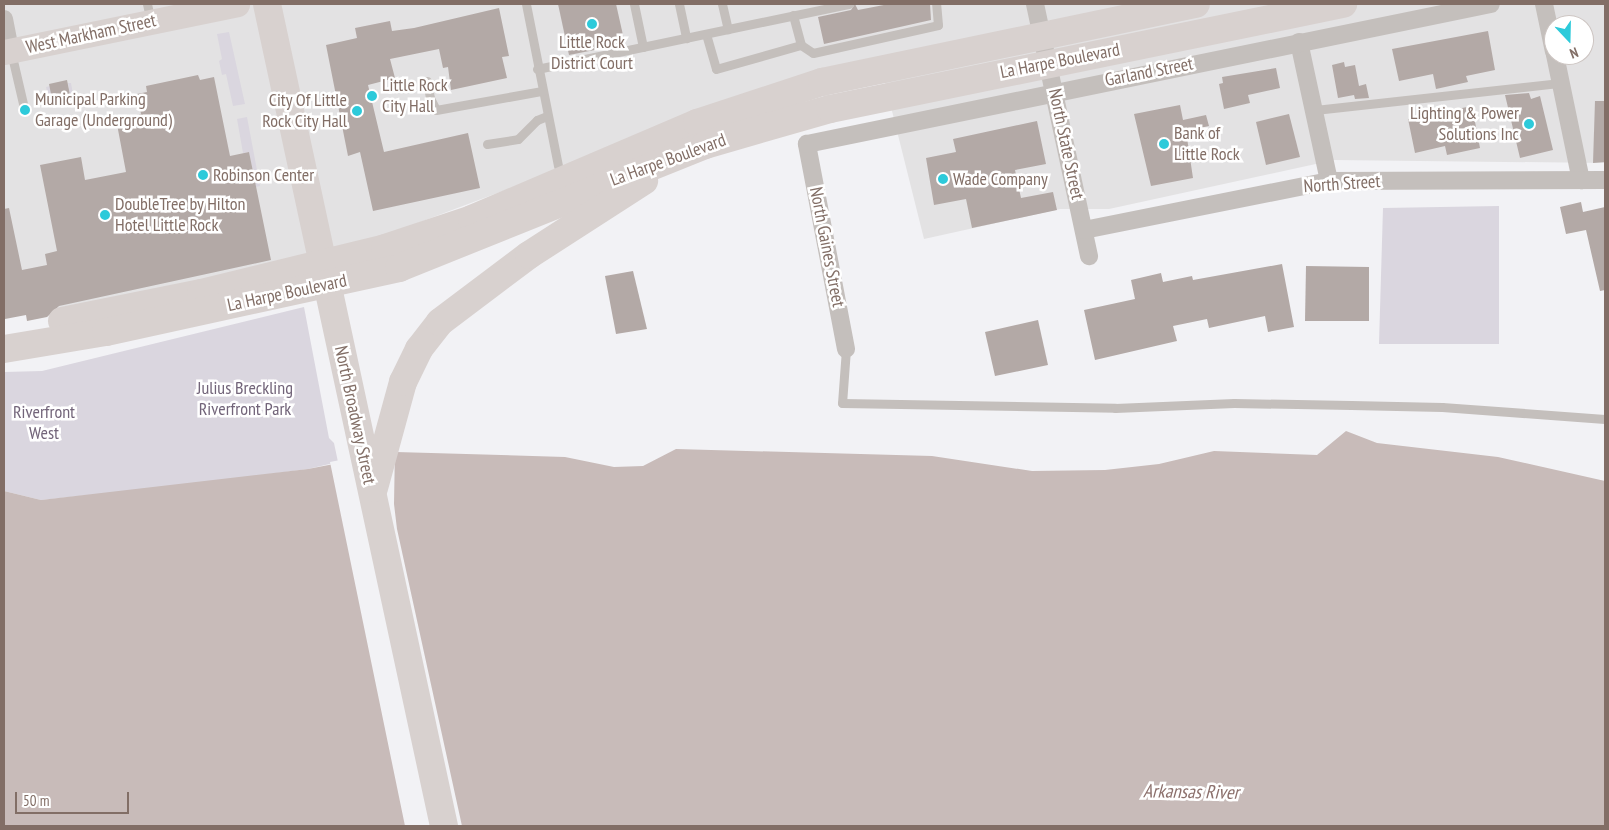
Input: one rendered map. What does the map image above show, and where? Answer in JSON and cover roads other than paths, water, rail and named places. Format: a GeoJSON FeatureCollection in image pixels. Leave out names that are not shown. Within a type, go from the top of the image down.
{"type":"FeatureCollection","features":[{"type":"Feature","properties":{"kind":"main road","name":"North Broadway Street"},"geometry":{"type":"LineString","coordinates":[[267,4],[444,826]]}},
{"type":"Feature","properties":{"kind":"main road","name":"La Harpe Boulevard"},"geometry":{"type":"LineString","coordinates":[[4,332],[201,293],[385,248],[472,219],[697,123],[780,94],[861,72],[1196,4]]}},
{"type":"Feature","properties":{"kind":"main road","name":"La Harpe Boulevard"},"geometry":{"type":"LineString","coordinates":[[4,349],[106,332],[399,268],[705,145],[865,102],[1343,4]]}},
{"type":"Feature","properties":{"kind":"main road"},"geometry":{"type":"LineString","coordinates":[[372,494],[403,382],[419,349],[440,322],[467,299],[537,249],[645,180],[865,102]]}},
{"type":"Feature","properties":{"kind":"street","name":"West Markham Street"},"geometry":{"type":"LineString","coordinates":[[7,51],[149,13],[237,4]]}},
{"type":"Feature","properties":{"kind":"street","name":"North State Street"},"geometry":{"type":"LineString","coordinates":[[1035,4],[1049,63],[1088,256]]}},
{"type":"Feature","properties":{"kind":"street","name":"Garland Street"},"geometry":{"type":"LineString","coordinates":[[807,144],[1491,4]]}},
{"type":"Feature","properties":{"kind":"street"},"geometry":{"type":"LineString","coordinates":[[4,19],[7,51]]}},
{"type":"Feature","properties":{"kind":"street"},"geometry":{"type":"LineString","coordinates":[[1299,42],[1329,181]]}},
{"type":"Feature","properties":{"kind":"street"},"geometry":{"type":"LineString","coordinates":[[1557,65],[1581,180]]}},
{"type":"Feature","properties":{"kind":"street","name":"North Gaines Street"},"geometry":{"type":"LineString","coordinates":[[807,144],[846,349]]}},
{"type":"Feature","properties":{"kind":"street","name":"North Street"},"geometry":{"type":"LineString","coordinates":[[1084,230],[1329,181],[1605,180]]}},
{"type":"Feature","properties":{"kind":"lane"},"geometry":{"type":"LineString","coordinates":[[526,4],[537,69],[558,166]]}},
{"type":"Feature","properties":{"kind":"lane"},"geometry":{"type":"LineString","coordinates":[[634,4],[643,47]]}},
{"type":"Feature","properties":{"kind":"lane"},"geometry":{"type":"LineString","coordinates":[[679,4],[686,38]]}},
{"type":"Feature","properties":{"kind":"lane"},"geometry":{"type":"LineString","coordinates":[[722,4],[728,29]]}},
{"type":"Feature","properties":{"kind":"lane"},"geometry":{"type":"LineString","coordinates":[[537,69],[850,4]]}},
{"type":"Feature","properties":{"kind":"lane"},"geometry":{"type":"LineString","coordinates":[[793,16],[801,45],[813,53],[938,25],[936,4]]}},
{"type":"Feature","properties":{"kind":"lane"},"geometry":{"type":"LineString","coordinates":[[706,34],[716,69],[801,45]]}},
{"type":"Feature","properties":{"kind":"lane"},"geometry":{"type":"LineString","coordinates":[[7,51],[24,108]]}},
{"type":"Feature","properties":{"kind":"lane"},"geometry":{"type":"LineString","coordinates":[[427,81],[430,98],[436,110],[542,91]]}},
{"type":"Feature","properties":{"kind":"lane"},"geometry":{"type":"LineString","coordinates":[[1315,110],[1561,82]]}},
{"type":"Feature","properties":{"kind":"lane"},"geometry":{"type":"LineString","coordinates":[[487,144],[518,139],[537,120],[547,116]]}},
{"type":"Feature","properties":{"kind":"lane"},"geometry":{"type":"LineString","coordinates":[[846,349],[842,403],[1115,408],[1234,403],[1350,405],[1442,407],[1605,419]]}},
{"type":"Feature","properties":{"kind":"water","name":"Arkansas River"},"geometry":{"type":"Polygon","coordinates":[[[1346,431],[1377,443],[1498,457],[1605,481],[1605,826],[4,826],[4,491],[41,500],[308,469],[396,452],[565,457],[614,467],[643,466],[676,449],[932,456],[1032,471],[1105,470],[1159,464],[1214,451],[1317,455],[1346,431]]]}},
{"type":"Feature","properties":{"kind":"place","name":"Little Rock District Court"},"geometry":{"type":"Point","coordinates":[592,24]}},
{"type":"Feature","properties":{"kind":"place","name":"Little Rock City Hall"},"geometry":{"type":"Point","coordinates":[372,96]}},
{"type":"Feature","properties":{"kind":"place","name":"Municipal Parking Garage (Underground)"},"geometry":{"type":"Point","coordinates":[25,110]}},
{"type":"Feature","properties":{"kind":"place","name":"City Of Little Rock City Hall"},"geometry":{"type":"Point","coordinates":[357,111]}},
{"type":"Feature","properties":{"kind":"place","name":"Lighting & Power Solutions Inc"},"geometry":{"type":"Point","coordinates":[1529,124]}},
{"type":"Feature","properties":{"kind":"place","name":"Bank of Little Rock"},"geometry":{"type":"Point","coordinates":[1164,144]}},
{"type":"Feature","properties":{"kind":"place","name":"Robinson Center"},"geometry":{"type":"Point","coordinates":[203,175]}},
{"type":"Feature","properties":{"kind":"place","name":"Wade Company"},"geometry":{"type":"Point","coordinates":[943,179]}},
{"type":"Feature","properties":{"kind":"place","name":"DoubleTree by Hilton Hotel Little Rock"},"geometry":{"type":"Point","coordinates":[105,215]}},
{"type":"Feature","properties":{"kind":"park label","name":"Julius Breckling Riverfront Park"},"geometry":{"type":"Point","coordinates":[245,399]}},
{"type":"Feature","properties":{"kind":"park label","name":"Riverfront West"},"geometry":{"type":"Point","coordinates":[44,423]}}]}
